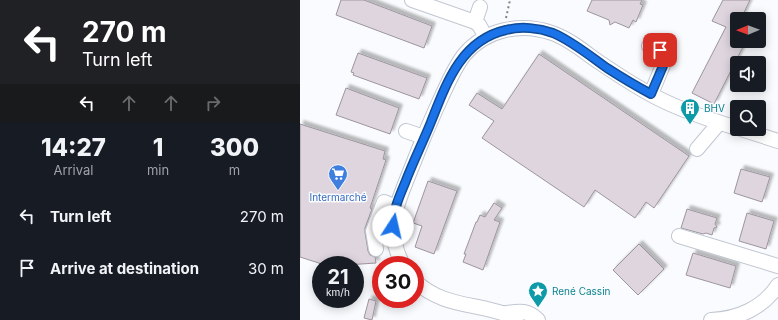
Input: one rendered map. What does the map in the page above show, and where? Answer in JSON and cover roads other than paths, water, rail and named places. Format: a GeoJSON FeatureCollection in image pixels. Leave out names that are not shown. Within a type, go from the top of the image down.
{"type":"FeatureCollection","features":[{"type":"Feature","properties":{"kind":"street"},"geometry":{"type":"LineString","coordinates":[[412,0],[475,22],[479,25],[486,37]]}},
{"type":"Feature","properties":{"kind":"street"},"geometry":{"type":"LineString","coordinates":[[475,22],[480,7]]}},
{"type":"Feature","properties":{"kind":"street"},"geometry":{"type":"LineString","coordinates":[[399,256],[393,236],[393,221],[396,207],[412,165],[446,87],[451,65],[478,42],[503,30],[518,28],[538,29],[554,33],[570,42],[611,71],[651,94],[697,115],[730,126]]}},
{"type":"Feature","properties":{"kind":"street"},"geometry":{"type":"LineString","coordinates":[[649,46],[660,50],[664,62],[651,94]]}},
{"type":"Feature","properties":{"kind":"street"},"geometry":{"type":"LineString","coordinates":[[697,149],[719,123]]}},
{"type":"Feature","properties":{"kind":"street"},"geometry":{"type":"LineString","coordinates":[[404,135],[422,142]]}},
{"type":"Feature","properties":{"kind":"street"},"geometry":{"type":"LineString","coordinates":[[763,136],[778,141]]}},
{"type":"Feature","properties":{"kind":"street"},"geometry":{"type":"LineString","coordinates":[[376,249],[373,231],[384,202],[396,207]]}},
{"type":"Feature","properties":{"kind":"street"},"geometry":{"type":"LineString","coordinates":[[679,236],[778,266]]}},
{"type":"Feature","properties":{"kind":"street"},"geometry":{"type":"LineString","coordinates":[[711,320],[739,315],[750,305],[769,297],[778,285]]}},
{"type":"Feature","properties":{"kind":"street"},"geometry":{"type":"LineString","coordinates":[[424,288],[442,298],[511,317],[518,312],[525,312],[531,314],[538,320],[546,320]]}},
{"type":"Feature","properties":{"kind":"place","name":"BHV"},"geometry":{"type":"Point","coordinates":[690,125]}},
{"type":"Feature","properties":{"kind":"place","name":"Intermarché"},"geometry":{"type":"Point","coordinates":[338,191]}},
{"type":"Feature","properties":{"kind":"place","name":"René Cassin"},"geometry":{"type":"Point","coordinates":[538,308]}}]}
